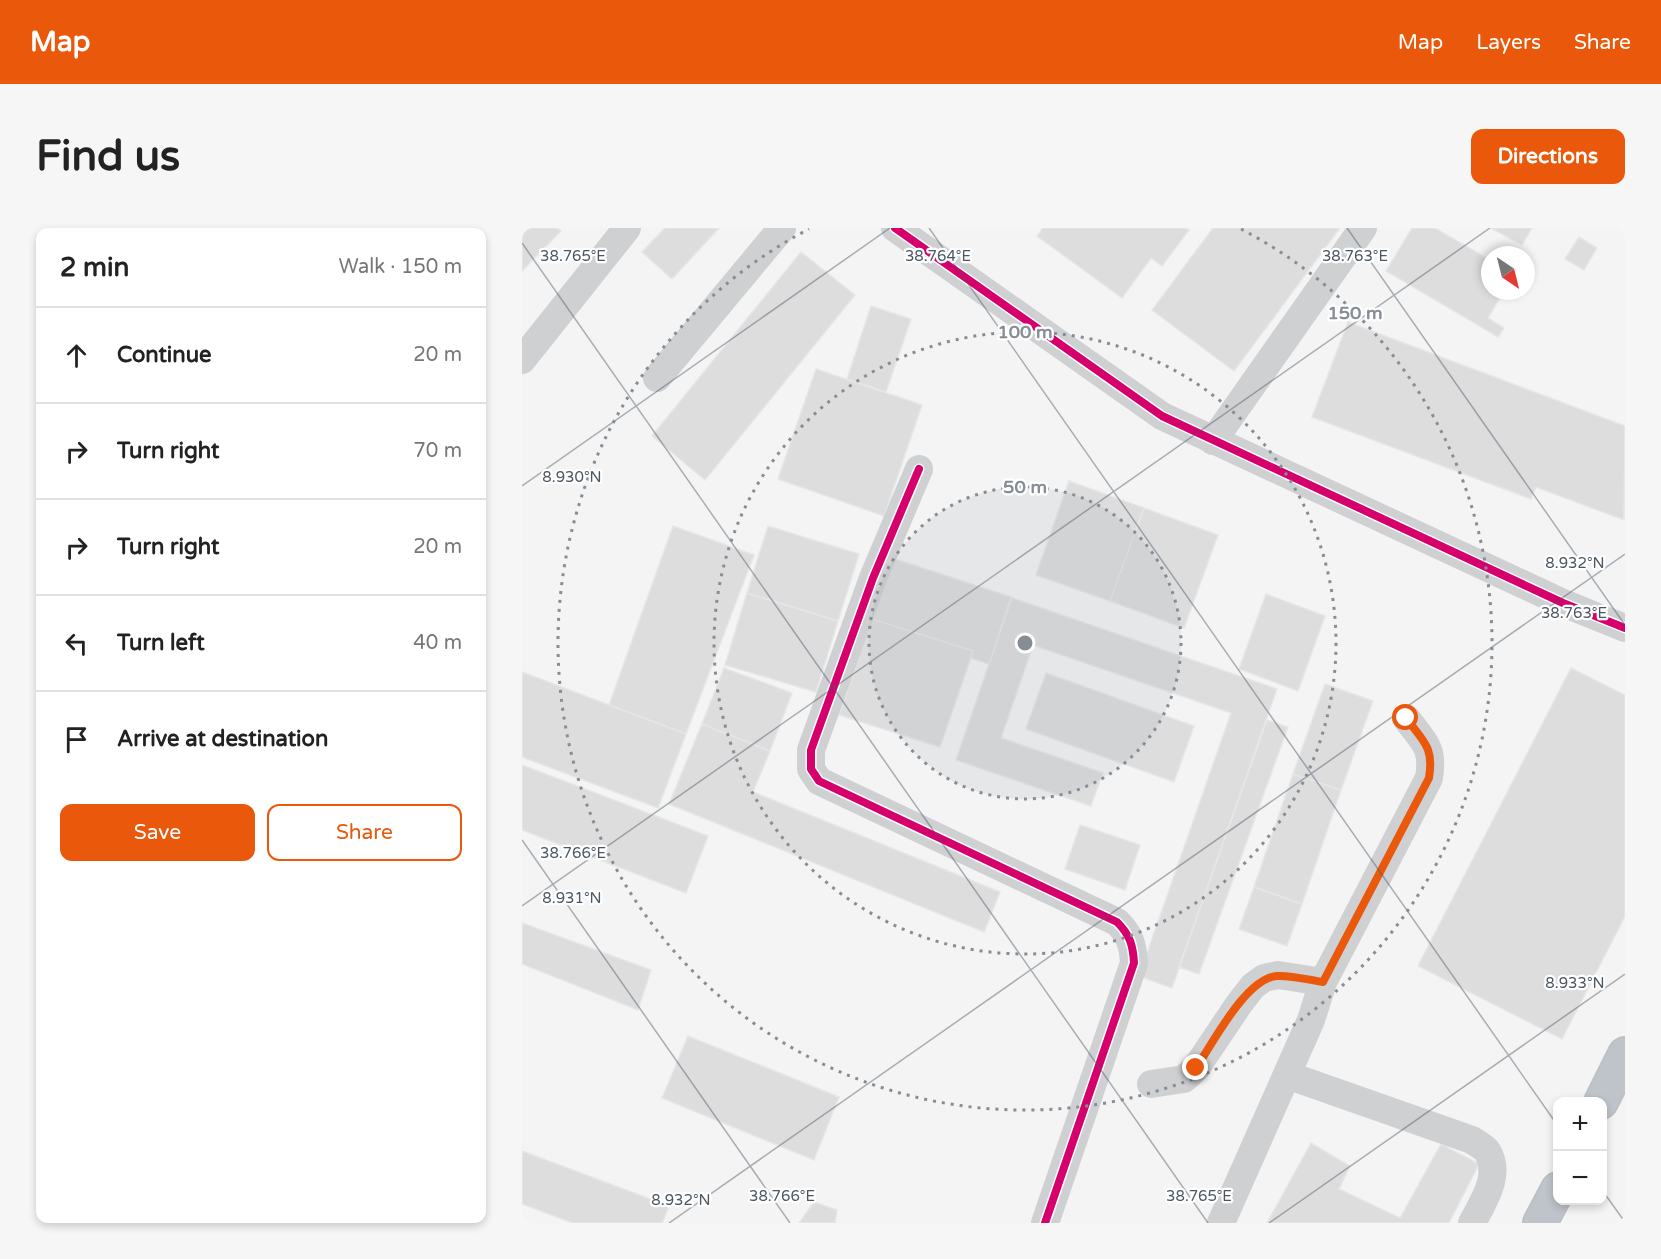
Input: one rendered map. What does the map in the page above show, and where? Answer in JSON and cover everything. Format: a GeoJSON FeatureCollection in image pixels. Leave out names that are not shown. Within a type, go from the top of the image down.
{"type":"FeatureCollection","features":[{"type":"Feature","properties":{"kind":"highway"},"geometry":{"type":"LineString","coordinates":[[1603,1097],[1625,1054]]}},
{"type":"Feature","properties":{"kind":"highway"},"geometry":{"type":"LineString","coordinates":[[1540,1223],[1553,1197]]}},
{"type":"Feature","properties":{"kind":"street"},"geometry":{"type":"LineString","coordinates":[[522,360],[627,228]]}},
{"type":"Feature","properties":{"kind":"street"},"geometry":{"type":"LineString","coordinates":[[657,378],[782,228]]}},
{"type":"Feature","properties":{"kind":"street"},"geometry":{"type":"LineString","coordinates":[[895,228],[1162,416],[1563,603],[1625,628]]}},
{"type":"Feature","properties":{"kind":"street"},"geometry":{"type":"LineString","coordinates":[[1213,441],[1363,228]]}},
{"type":"Feature","properties":{"kind":"street"},"geometry":{"type":"LineString","coordinates":[[920,469],[873,578],[811,750],[811,769],[819,781],[1117,922],[1127,932],[1133,946],[1134,963],[1045,1223]]}},
{"type":"Feature","properties":{"kind":"street"},"geometry":{"type":"LineString","coordinates":[[1221,1223],[1311,1020],[1323,982],[1429,778],[1432,760],[1426,744],[1406,718]]}},
{"type":"Feature","properties":{"kind":"street"},"geometry":{"type":"LineString","coordinates":[[1151,1084],[1184,1079],[1196,1068],[1239,1004],[1253,986],[1264,978],[1278,975],[1323,982]]}},
{"type":"Feature","properties":{"kind":"street"},"geometry":{"type":"LineString","coordinates":[[1287,1075],[1472,1140],[1487,1150],[1493,1171],[1489,1190],[1472,1223]]}},
{"type":"Feature","properties":{"kind":"building"},"geometry":{"type":"Polygon","coordinates":[[[522,228],[557,228],[561,231],[522,271],[522,228]]]}},
{"type":"Feature","properties":{"kind":"building"},"geometry":{"type":"Polygon","coordinates":[[[665,228],[719,228],[672,279],[642,252],[665,228]]]}},
{"type":"Feature","properties":{"kind":"building"},"geometry":{"type":"Polygon","coordinates":[[[1043,228],[1186,228],[1189,230],[1162,266],[1151,258],[1122,298],[1037,236],[1043,228]]]}},
{"type":"Feature","properties":{"kind":"building"},"geometry":{"type":"Polygon","coordinates":[[[1213,228],[1340,228],[1234,371],[1152,310],[1213,228]]]}},
{"type":"Feature","properties":{"kind":"building"},"geometry":{"type":"Polygon","coordinates":[[[1412,228],[1435,228],[1481,255],[1481,300],[1499,300],[1488,318],[1504,328],[1498,337],[1386,271],[1412,228]]]}},
{"type":"Feature","properties":{"kind":"building"},"geometry":{"type":"Polygon","coordinates":[[[1491,228],[1532,228],[1522,245],[1491,228]]]}},
{"type":"Feature","properties":{"kind":"building"},"geometry":{"type":"Polygon","coordinates":[[[1579,237],[1597,248],[1584,270],[1565,259],[1579,237]]]}},
{"type":"Feature","properties":{"kind":"building"},"geometry":{"type":"Polygon","coordinates":[[[801,252],[855,295],[705,480],[652,436],[801,252]]]}},
{"type":"Feature","properties":{"kind":"building"},"geometry":{"type":"Polygon","coordinates":[[[871,306],[911,319],[886,392],[847,379],[871,306]]]}},
{"type":"Feature","properties":{"kind":"building"},"geometry":{"type":"Polygon","coordinates":[[[1348,322],[1625,426],[1624,520],[1536,487],[1531,499],[1312,417],[1348,322]]]}},
{"type":"Feature","properties":{"kind":"building"},"geometry":{"type":"Polygon","coordinates":[[[816,369],[922,405],[884,516],[778,479],[816,369]]]}},
{"type":"Feature","properties":{"kind":"building"},"geometry":{"type":"Polygon","coordinates":[[[1069,481],[1144,508],[1110,601],[1036,575],[1069,481]]]}},
{"type":"Feature","properties":{"kind":"building"},"geometry":{"type":"Polygon","coordinates":[[[1144,508],[1218,535],[1184,628],[1110,601],[1144,508]]]}},
{"type":"Feature","properties":{"kind":"building"},"geometry":{"type":"Polygon","coordinates":[[[673,526],[754,555],[686,734],[609,705],[673,526]]]}},
{"type":"Feature","properties":{"kind":"building"},"geometry":{"type":"Polygon","coordinates":[[[768,526],[859,554],[838,621],[747,593],[768,526]]]}},
{"type":"Feature","properties":{"kind":"building"},"geometry":{"type":"Polygon","coordinates":[[[892,558],[1011,597],[989,664],[971,658],[973,651],[872,619],[892,558]]]}},
{"type":"Feature","properties":{"kind":"building"},"geometry":{"type":"Polygon","coordinates":[[[747,593],[838,621],[816,692],[725,665],[747,593]]]}},
{"type":"Feature","properties":{"kind":"building"},"geometry":{"type":"Polygon","coordinates":[[[1266,594],[1325,616],[1298,691],[1239,669],[1266,594]]]}},
{"type":"Feature","properties":{"kind":"building"},"geometry":{"type":"Polygon","coordinates":[[[1012,598],[1277,689],[1172,988],[1139,976],[1231,713],[1033,645],[1001,738],[1103,773],[1091,806],[956,760],[1012,598]]]}},
{"type":"Feature","properties":{"kind":"building"},"geometry":{"type":"Polygon","coordinates":[[[872,619],[973,651],[940,747],[839,715],[872,619]]]}},
{"type":"Feature","properties":{"kind":"building"},"geometry":{"type":"Polygon","coordinates":[[[724,668],[792,693],[770,751],[702,724],[724,668]]]}},
{"type":"Feature","properties":{"kind":"building"},"geometry":{"type":"Polygon","coordinates":[[[1571,668],[1625,695],[1625,916],[1562,1039],[1418,966],[1571,668]]]}},
{"type":"Feature","properties":{"kind":"building"},"geometry":{"type":"Polygon","coordinates":[[[522,672],[686,734],[658,808],[522,757],[522,672]]]}},
{"type":"Feature","properties":{"kind":"building"},"geometry":{"type":"Polygon","coordinates":[[[1046,673],[1194,726],[1174,782],[1026,729],[1046,673]]]}},
{"type":"Feature","properties":{"kind":"building"},"geometry":{"type":"Polygon","coordinates":[[[1325,684],[1373,701],[1341,790],[1293,774],[1325,684]]]}},
{"type":"Feature","properties":{"kind":"building"},"geometry":{"type":"Polygon","coordinates":[[[1267,720],[1288,727],[1199,974],[1179,967],[1267,720]]]}},
{"type":"Feature","properties":{"kind":"building"},"geometry":{"type":"Polygon","coordinates":[[[702,724],[770,751],[753,792],[1000,892],[984,932],[669,804],[702,724]]]}},
{"type":"Feature","properties":{"kind":"building"},"geometry":{"type":"Polygon","coordinates":[[[522,765],[708,836],[686,893],[522,830],[522,765]]]}},
{"type":"Feature","properties":{"kind":"building"},"geometry":{"type":"Polygon","coordinates":[[[1293,774],[1341,790],[1302,904],[1254,887],[1293,774]]]}},
{"type":"Feature","properties":{"kind":"building"},"geometry":{"type":"Polygon","coordinates":[[[1080,825],[1140,845],[1125,890],[1065,869],[1080,825]]]}},
{"type":"Feature","properties":{"kind":"building"},"geometry":{"type":"Polygon","coordinates":[[[1254,887],[1302,904],[1287,946],[1239,929],[1254,887]]]}},
{"type":"Feature","properties":{"kind":"building"},"geometry":{"type":"Polygon","coordinates":[[[522,923],[651,970],[638,1010],[522,964],[522,923]]]}},
{"type":"Feature","properties":{"kind":"building"},"geometry":{"type":"Polygon","coordinates":[[[688,1036],[839,1097],[814,1160],[662,1098],[688,1036]]]}},
{"type":"Feature","properties":{"kind":"building"},"geometry":{"type":"Polygon","coordinates":[[[1311,1143],[1350,1166],[1339,1189],[1400,1218],[1441,1144],[1479,1164],[1449,1223],[1267,1223],[1311,1143]]]}},
{"type":"Feature","properties":{"kind":"building"},"geometry":{"type":"Polygon","coordinates":[[[522,1151],[669,1206],[662,1223],[573,1223],[522,1204],[522,1151]]]}},
{"type":"Feature","properties":{"kind":"building"},"geometry":{"type":"Polygon","coordinates":[[[814,1202],[837,1210],[835,1223],[799,1223],[814,1202]]]}},
{"type":"Feature","properties":{"kind":"cycle path"},"geometry":{"type":"LineString","coordinates":[[895,228],[1162,416],[1563,603],[1625,628]]}},
{"type":"Feature","properties":{"kind":"cycle path"},"geometry":{"type":"LineString","coordinates":[[919,469],[873,578],[811,750],[811,769],[819,781],[1117,922],[1128,936],[1134,963],[1045,1223]]}},
{"type":"Feature","properties":{"kind":"route"},"geometry":{"type":"LineString","coordinates":[[1196,1068],[1239,1004],[1253,986],[1264,978],[1278,975],[1323,982],[1429,778],[1432,760],[1426,744],[1406,718]]}}]}
